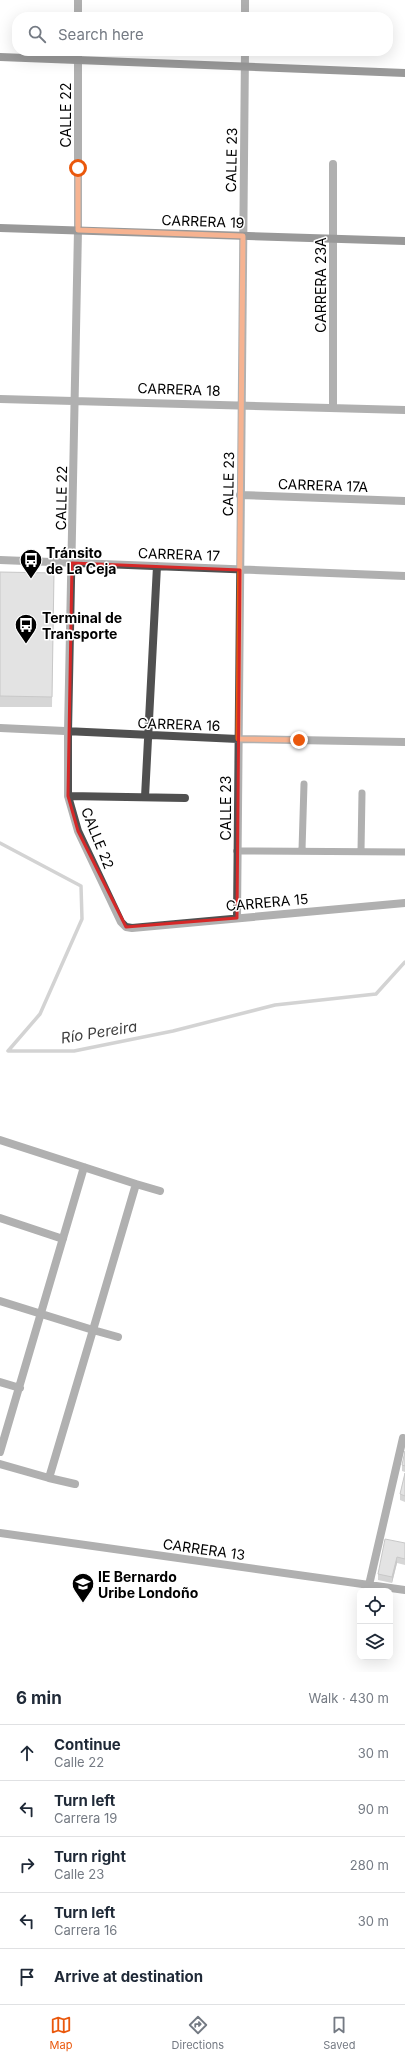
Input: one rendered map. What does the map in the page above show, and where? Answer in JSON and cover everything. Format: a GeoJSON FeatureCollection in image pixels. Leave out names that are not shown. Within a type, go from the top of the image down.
{"type":"FeatureCollection","features":[{"type":"Feature","properties":{"kind":"main road"},"geometry":{"type":"LineString","coordinates":[[0,57],[405,73]]}},
{"type":"Feature","properties":{"kind":"main road","name":"CARRERA 19"},"geometry":{"type":"LineString","coordinates":[[0,228],[405,241]]}},
{"type":"Feature","properties":{"kind":"street"},"geometry":{"type":"LineString","coordinates":[[78,0],[78,12]]}},
{"type":"Feature","properties":{"kind":"street"},"geometry":{"type":"LineString","coordinates":[[245,0],[245,12]]}},
{"type":"Feature","properties":{"kind":"street","name":"CALLE 22"},"geometry":{"type":"LineString","coordinates":[[78,56],[78,230],[68,796],[78,831],[118,915],[126,926],[132,928]]}},
{"type":"Feature","properties":{"kind":"street","name":"CALLE 23"},"geometry":{"type":"LineString","coordinates":[[237,918],[245,56]]}},
{"type":"Feature","properties":{"kind":"street","name":"CARRERA 23A"},"geometry":{"type":"LineString","coordinates":[[333,164],[333,407]]}},
{"type":"Feature","properties":{"kind":"street","name":"CARRERA 18"},"geometry":{"type":"LineString","coordinates":[[0,399],[241,404],[405,410]]}},
{"type":"Feature","properties":{"kind":"street","name":"CARRERA 17A"},"geometry":{"type":"LineString","coordinates":[[240,495],[405,501]]}},
{"type":"Feature","properties":{"kind":"street","name":"CARRERA 17"},"geometry":{"type":"LineString","coordinates":[[0,560],[405,576]]}},
{"type":"Feature","properties":{"kind":"street"},"geometry":{"type":"LineString","coordinates":[[145,797],[157,566]]}},
{"type":"Feature","properties":{"kind":"street","name":"CARRERA 16"},"geometry":{"type":"LineString","coordinates":[[0,728],[238,739],[405,742]]}},
{"type":"Feature","properties":{"kind":"street"},"geometry":{"type":"LineString","coordinates":[[302,850],[304,784]]}},
{"type":"Feature","properties":{"kind":"street"},"geometry":{"type":"LineString","coordinates":[[361,851],[362,793]]}},
{"type":"Feature","properties":{"kind":"street"},"geometry":{"type":"LineString","coordinates":[[68,796],[185,798]]}},
{"type":"Feature","properties":{"kind":"street"},"geometry":{"type":"LineString","coordinates":[[237,851],[302,850],[405,852]]}},
{"type":"Feature","properties":{"kind":"street","name":"CARRERA 15"},"geometry":{"type":"LineString","coordinates":[[132,928],[405,903]]}},
{"type":"Feature","properties":{"kind":"street"},"geometry":{"type":"LineString","coordinates":[[0,1140],[160,1191]]}},
{"type":"Feature","properties":{"kind":"street"},"geometry":{"type":"LineString","coordinates":[[0,1452],[84,1167]]}},
{"type":"Feature","properties":{"kind":"street"},"geometry":{"type":"LineString","coordinates":[[49,1478],[136,1184]]}},
{"type":"Feature","properties":{"kind":"street"},"geometry":{"type":"LineString","coordinates":[[0,1218],[63,1239]]}},
{"type":"Feature","properties":{"kind":"street"},"geometry":{"type":"LineString","coordinates":[[0,1301],[118,1337]]}},
{"type":"Feature","properties":{"kind":"street"},"geometry":{"type":"LineString","coordinates":[[0,1382],[20,1388]]}},
{"type":"Feature","properties":{"kind":"street"},"geometry":{"type":"LineString","coordinates":[[369,1585],[403,1438]]}},
{"type":"Feature","properties":{"kind":"street"},"geometry":{"type":"LineString","coordinates":[[0,1464],[75,1484]]}},
{"type":"Feature","properties":{"kind":"street","name":"CARRERA 13"},"geometry":{"type":"LineString","coordinates":[[0,1533],[405,1590]]}},
{"type":"Feature","properties":{"kind":"highlighted area"},"geometry":{"type":"Polygon","coordinates":[[[72,563],[240,570],[237,918],[126,927],[78,831],[68,796],[72,563]]]}},
{"type":"Feature","properties":{"kind":"building","name":"Terminal de Transporte"},"geometry":{"type":"Polygon","coordinates":[[[0,572],[54,573],[52,697],[0,696],[0,572]]]}},
{"type":"Feature","properties":{"kind":"building"},"geometry":{"type":"Polygon","coordinates":[[[405,1451],[405,1466],[402,1465],[405,1451]]]}},
{"type":"Feature","properties":{"kind":"building"},"geometry":{"type":"Polygon","coordinates":[[[405,1473],[405,1496],[400,1494],[405,1473]]]}},
{"type":"Feature","properties":{"kind":"building"},"geometry":{"type":"Polygon","coordinates":[[[385,1539],[405,1543],[405,1559],[397,1557],[392,1577],[378,1574],[385,1539]]]}},
{"type":"Feature","properties":{"kind":"waterway","name":"Río Pereira"},"geometry":{"type":"LineString","coordinates":[[0,843],[81,886],[82,919],[40,1014],[8,1051],[74,1051],[173,1031],[275,1005],[376,994],[405,962]]}},
{"type":"Feature","properties":{"kind":"place","name":"Tránsito de La Ceja"},"geometry":{"type":"Point","coordinates":[31,580]}},
{"type":"Feature","properties":{"kind":"place","name":"Terminal de Transporte"},"geometry":{"type":"Point","coordinates":[26,644]}},
{"type":"Feature","properties":{"kind":"place","name":"IE Bernardo Uribe Londoño"},"geometry":{"type":"Point","coordinates":[83,1604]}},
{"type":"Feature","properties":{"kind":"route"},"geometry":{"type":"LineString","coordinates":[[78,168],[78,230],[243,236],[238,739],[299,740]]}}]}
